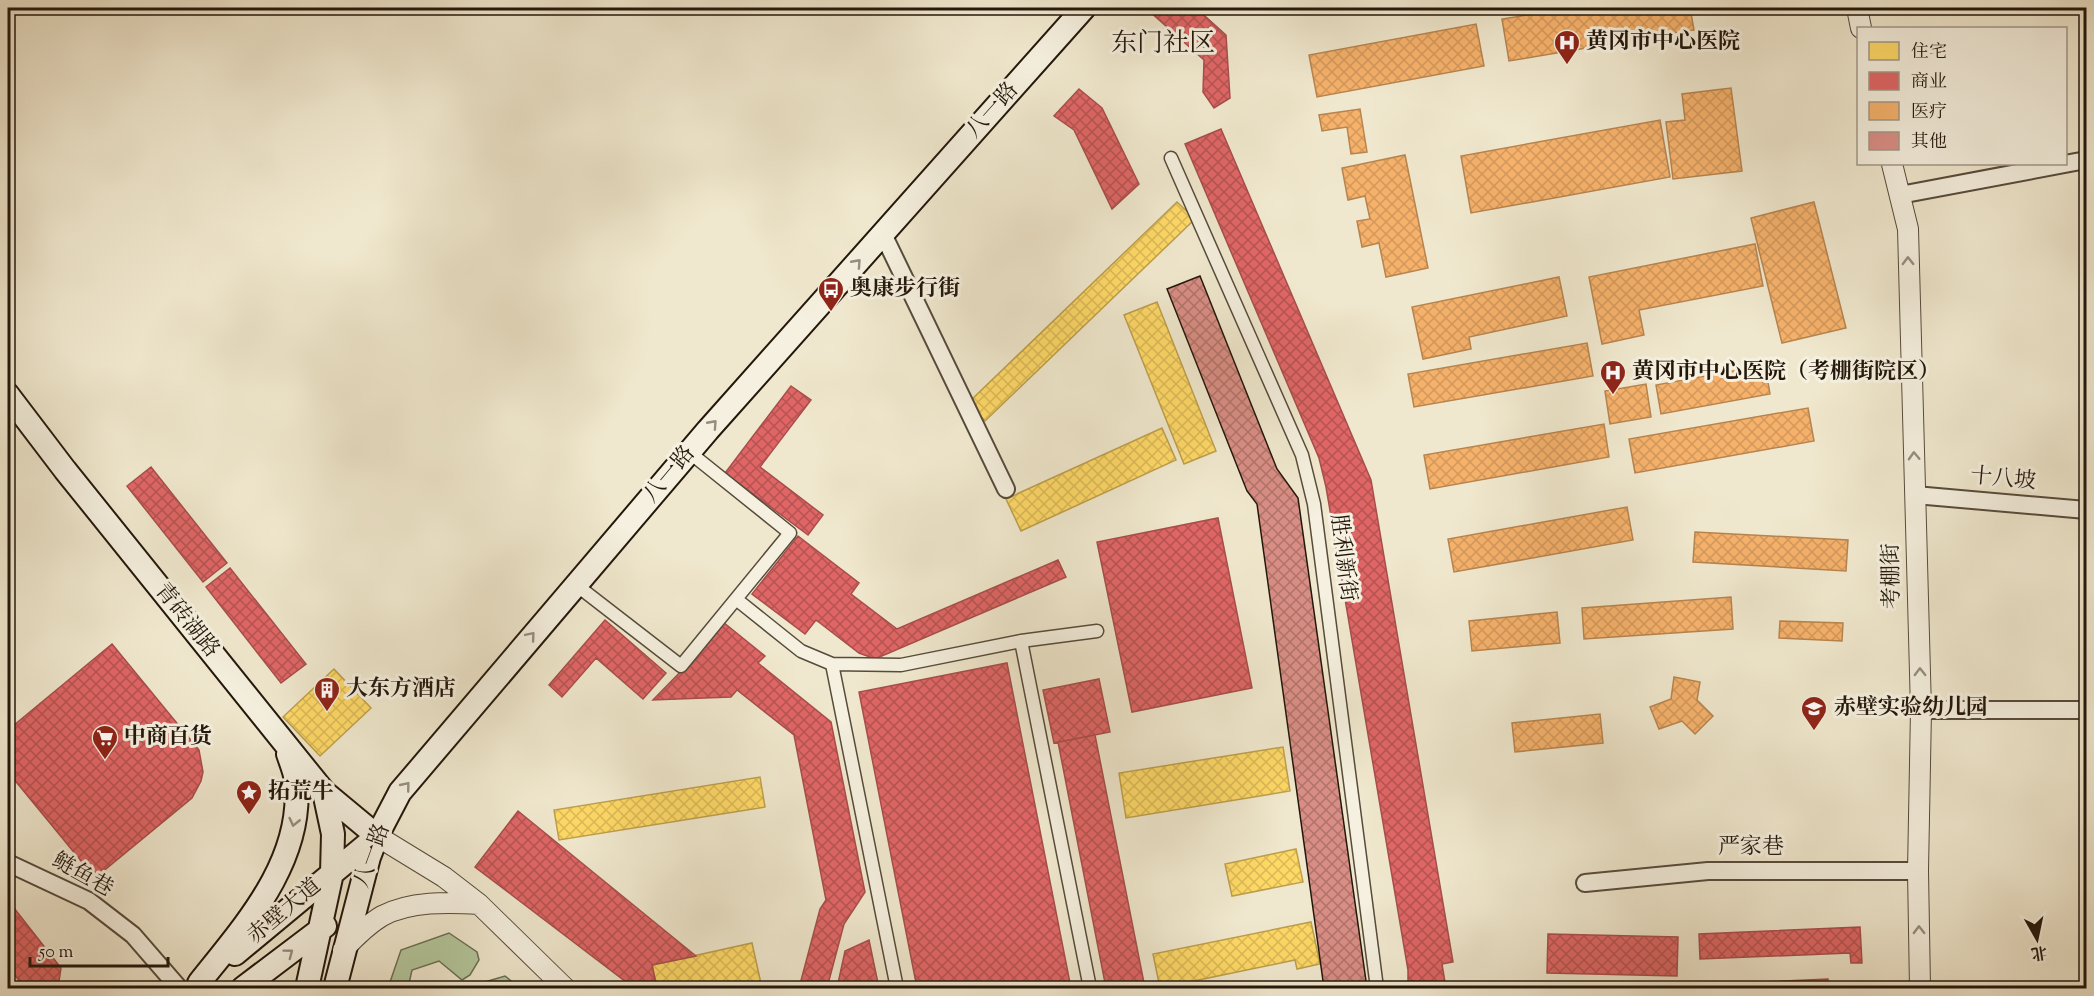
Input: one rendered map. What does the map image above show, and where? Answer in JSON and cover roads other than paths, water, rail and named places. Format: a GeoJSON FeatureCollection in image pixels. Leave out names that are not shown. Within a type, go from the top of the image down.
{"type":"FeatureCollection","features":[{"type":"Feature","properties":{"kind":"main road","name":"八一路"},"geometry":{"type":"LineString","coordinates":[[335,988],[377,836],[400,792],[689,452],[1084,8]]}},
{"type":"Feature","properties":{"kind":"main road","name":"青砖湖路"},"geometry":{"type":"LineString","coordinates":[[8,396],[324,792],[377,836]]}},
{"type":"Feature","properties":{"kind":"main road"},"geometry":{"type":"LineString","coordinates":[[190,987],[252,917],[284,860],[296,814],[296,779],[285,744]]}},
{"type":"Feature","properties":{"kind":"main road","name":"八一路"},"geometry":{"type":"LineString","coordinates":[[307,988],[332,873],[333,834],[324,792]]}},
{"type":"Feature","properties":{"kind":"main road","name":"赤壁大道"},"geometry":{"type":"LineString","coordinates":[[190,987],[377,836]]}},
{"type":"Feature","properties":{"kind":"main road","name":"赤壁大道"},"geometry":{"type":"LineString","coordinates":[[243,988],[357,902]]}},
{"type":"Feature","properties":{"kind":"street"},"geometry":{"type":"LineString","coordinates":[[1857,8],[1861,27]]}},
{"type":"Feature","properties":{"kind":"street","name":"胜利新街"},"geometry":{"type":"LineString","coordinates":[[1171,158],[1302,455],[1314,504],[1377,988]]}},
{"type":"Feature","properties":{"kind":"street"},"geometry":{"type":"LineString","coordinates":[[2067,164],[2086,160]]}},
{"type":"Feature","properties":{"kind":"street","name":"考棚街"},"geometry":{"type":"LineString","coordinates":[[1892,165],[1908,230],[1921,710],[1918,871],[1920,988]]}},
{"type":"Feature","properties":{"kind":"street"},"geometry":{"type":"LineString","coordinates":[[1900,195],[2059,165]]}},
{"type":"Feature","properties":{"kind":"street"},"geometry":{"type":"LineString","coordinates":[[883,234],[1006,489]]}},
{"type":"Feature","properties":{"kind":"street"},"geometry":{"type":"LineString","coordinates":[[575,584],[681,666],[790,533],[689,452]]}},
{"type":"Feature","properties":{"kind":"street","name":"十八坡"},"geometry":{"type":"LineString","coordinates":[[1915,495],[2086,510]]}},
{"type":"Feature","properties":{"kind":"street"},"geometry":{"type":"LineString","coordinates":[[736,599],[801,651],[832,664],[901,665],[1021,641],[1097,631]]}},
{"type":"Feature","properties":{"kind":"street"},"geometry":{"type":"LineString","coordinates":[[1021,641],[1090,988]]}},
{"type":"Feature","properties":{"kind":"street"},"geometry":{"type":"LineString","coordinates":[[832,664],[897,988]]}},
{"type":"Feature","properties":{"kind":"street"},"geometry":{"type":"LineString","coordinates":[[1921,710],[2086,710]]}},
{"type":"Feature","properties":{"kind":"street"},"geometry":{"type":"LineString","coordinates":[[377,836],[444,877],[478,904],[565,988]]}},
{"type":"Feature","properties":{"kind":"street","name":"鲢鱼巷"},"geometry":{"type":"LineString","coordinates":[[8,863],[89,900],[133,935],[190,987]]}},
{"type":"Feature","properties":{"kind":"street","name":"严家巷"},"geometry":{"type":"LineString","coordinates":[[1585,883],[1708,871],[1918,871]]}},
{"type":"Feature","properties":{"kind":"street"},"geometry":{"type":"LineString","coordinates":[[344,950],[363,930],[384,915],[413,906],[478,904]]}},
{"type":"Feature","properties":{"kind":"place","name":"黄冈市中心医院"},"geometry":{"type":"Point","coordinates":[1567,66]}},
{"type":"Feature","properties":{"kind":"place","name":"奥康步行街"},"geometry":{"type":"Point","coordinates":[831,313]}},
{"type":"Feature","properties":{"kind":"place","name":"黄冈市中心医院（考棚街院区）"},"geometry":{"type":"Point","coordinates":[1613,396]}},
{"type":"Feature","properties":{"kind":"place","name":"大东方酒店"},"geometry":{"type":"Point","coordinates":[327,713]}},
{"type":"Feature","properties":{"kind":"place","name":"赤壁实验幼儿园"},"geometry":{"type":"Point","coordinates":[1814,732]}},
{"type":"Feature","properties":{"kind":"place","name":"中商百货"},"geometry":{"type":"Point","coordinates":[105,761]}},
{"type":"Feature","properties":{"kind":"place","name":"拓荒牛"},"geometry":{"type":"Point","coordinates":[249,816]}},
{"type":"Feature","properties":{"kind":"district","name":"东门社区"},"geometry":{"type":"Point","coordinates":[1163,44]}}]}
